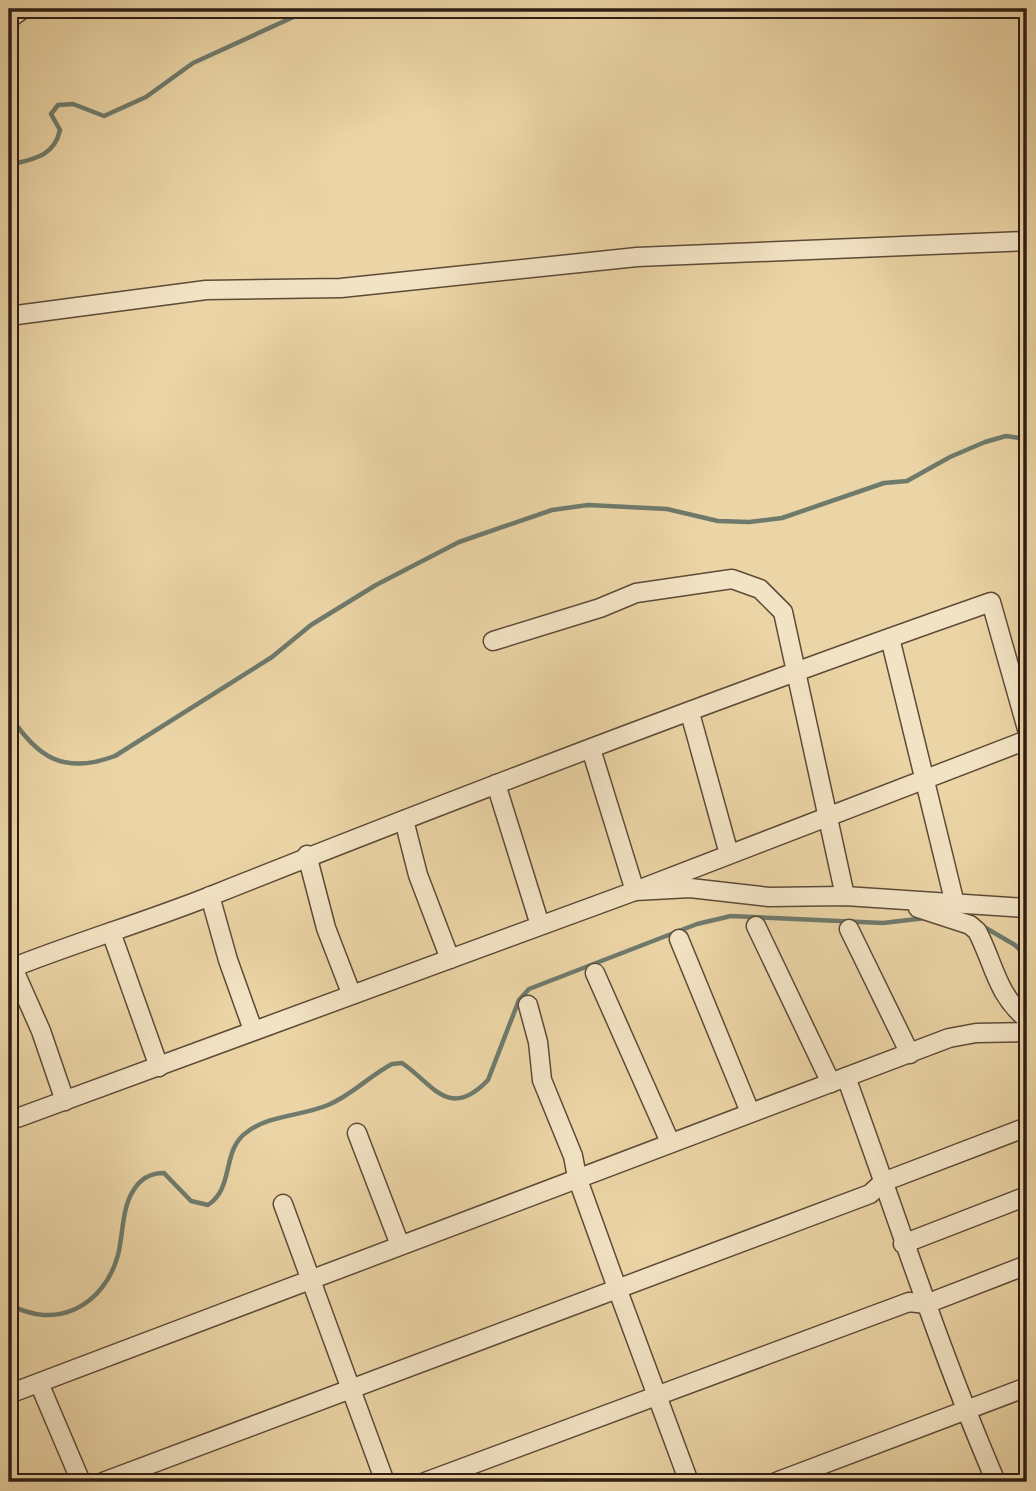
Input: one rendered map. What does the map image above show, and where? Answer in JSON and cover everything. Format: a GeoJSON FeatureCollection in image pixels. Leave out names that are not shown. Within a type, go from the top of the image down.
{"type":"FeatureCollection","features":[{"type":"Feature","properties":{"kind":"street"},"geometry":{"type":"LineString","coordinates":[[9,19],[23,9]]}},
{"type":"Feature","properties":{"kind":"street"},"geometry":{"type":"LineString","coordinates":[[9,316],[206,289],[341,288],[637,257],[1027,241]]}},
{"type":"Feature","properties":{"kind":"street"},"geometry":{"type":"LineString","coordinates":[[493,641],[600,608],[636,593],[732,579],[760,589],[783,612],[845,896]]}},
{"type":"Feature","properties":{"kind":"street"},"geometry":{"type":"LineString","coordinates":[[65,1101],[41,1031],[11,968],[210,896],[307,855],[690,713],[795,671],[991,602],[1027,729]]}},
{"type":"Feature","properties":{"kind":"street"},"geometry":{"type":"LineString","coordinates":[[890,638],[955,904]]}},
{"type":"Feature","properties":{"kind":"street"},"geometry":{"type":"LineString","coordinates":[[690,713],[729,854]]}},
{"type":"Feature","properties":{"kind":"street"},"geometry":{"type":"LineString","coordinates":[[9,1121],[351,993],[635,891],[1027,740]]}},
{"type":"Feature","properties":{"kind":"street"},"geometry":{"type":"LineString","coordinates":[[591,749],[635,891]]}},
{"type":"Feature","properties":{"kind":"street"},"geometry":{"type":"LineString","coordinates":[[496,784],[540,925]]}},
{"type":"Feature","properties":{"kind":"street"},"geometry":{"type":"LineString","coordinates":[[404,820],[418,875],[450,959]]}},
{"type":"Feature","properties":{"kind":"street"},"geometry":{"type":"LineString","coordinates":[[307,855],[326,928],[351,993]]}},
{"type":"Feature","properties":{"kind":"street"},"geometry":{"type":"LineString","coordinates":[[635,891],[690,888],[769,897],[845,896],[1027,908]]}},
{"type":"Feature","properties":{"kind":"street"},"geometry":{"type":"LineString","coordinates":[[210,896],[228,960],[253,1030]]}},
{"type":"Feature","properties":{"kind":"street"},"geometry":{"type":"LineString","coordinates":[[892,900],[970,925],[984,944],[984,952],[1003,991],[1014,1008],[1027,1019]]}},
{"type":"Feature","properties":{"kind":"street"},"geometry":{"type":"LineString","coordinates":[[756,926],[838,1080],[883,1182],[903,1244],[966,1411],[996,1482]]}},
{"type":"Feature","properties":{"kind":"street"},"geometry":{"type":"LineString","coordinates":[[849,929],[910,1054]]}},
{"type":"Feature","properties":{"kind":"street"},"geometry":{"type":"LineString","coordinates":[[111,932],[159,1067]]}},
{"type":"Feature","properties":{"kind":"street"},"geometry":{"type":"LineString","coordinates":[[679,939],[750,1112]]}},
{"type":"Feature","properties":{"kind":"street"},"geometry":{"type":"LineString","coordinates":[[595,973],[670,1142]]}},
{"type":"Feature","properties":{"kind":"street"},"geometry":{"type":"LineString","coordinates":[[528,1005],[538,1042],[542,1080],[573,1156],[577,1177],[689,1482]]}},
{"type":"Feature","properties":{"kind":"street"},"geometry":{"type":"LineString","coordinates":[[9,1394],[577,1177],[963,1034],[1027,1032]]}},
{"type":"Feature","properties":{"kind":"street"},"geometry":{"type":"LineString","coordinates":[[103,1482],[870,1194],[883,1182],[1027,1127]]}},
{"type":"Feature","properties":{"kind":"street"},"geometry":{"type":"LineString","coordinates":[[357,1133],[400,1245]]}},
{"type":"Feature","properties":{"kind":"street"},"geometry":{"type":"LineString","coordinates":[[903,1244],[1027,1196]]}},
{"type":"Feature","properties":{"kind":"street"},"geometry":{"type":"LineString","coordinates":[[283,1203],[385,1482]]}},
{"type":"Feature","properties":{"kind":"street"},"geometry":{"type":"LineString","coordinates":[[425,1482],[909,1302],[926,1304],[1027,1265]]}},
{"type":"Feature","properties":{"kind":"street"},"geometry":{"type":"LineString","coordinates":[[39,1383],[81,1482]]}},
{"type":"Feature","properties":{"kind":"street"},"geometry":{"type":"LineString","coordinates":[[776,1482],[1027,1387]]}},
{"type":"Feature","properties":{"kind":"waterway"},"geometry":{"type":"LineString","coordinates":[[9,165],[41,155],[53,146],[60,130],[51,114],[58,105],[73,104],[104,116],[146,97],[193,63],[311,9]]}},
{"type":"Feature","properties":{"kind":"waterway"},"geometry":{"type":"LineString","coordinates":[[359,9],[365,9]]}},
{"type":"Feature","properties":{"kind":"waterway"},"geometry":{"type":"LineString","coordinates":[[9,714],[30,742],[53,759],[81,764],[97,761],[115,756],[272,657],[311,625],[376,585],[459,542],[552,510],[588,505],[667,509],[718,521],[749,522],[782,518],[884,483],[907,481],[950,457],[985,442],[1006,436],[1027,439]]}},
{"type":"Feature","properties":{"kind":"waterway"},"geometry":{"type":"LineString","coordinates":[[9,1304],[27,1312],[44,1315],[76,1309],[90,1300],[102,1288],[111,1273],[118,1255],[129,1198],[142,1180],[164,1173],[191,1201],[208,1205],[222,1189],[234,1148],[239,1140],[256,1126],[328,1105],[392,1064],[402,1063],[442,1095],[462,1098],[474,1092],[488,1080],[519,1000],[529,989],[697,924],[731,916],[883,923],[926,918]]}},
{"type":"Feature","properties":{"kind":"waterway"},"geometry":{"type":"LineString","coordinates":[[979,924],[1015,945],[1027,957]]}}]}
